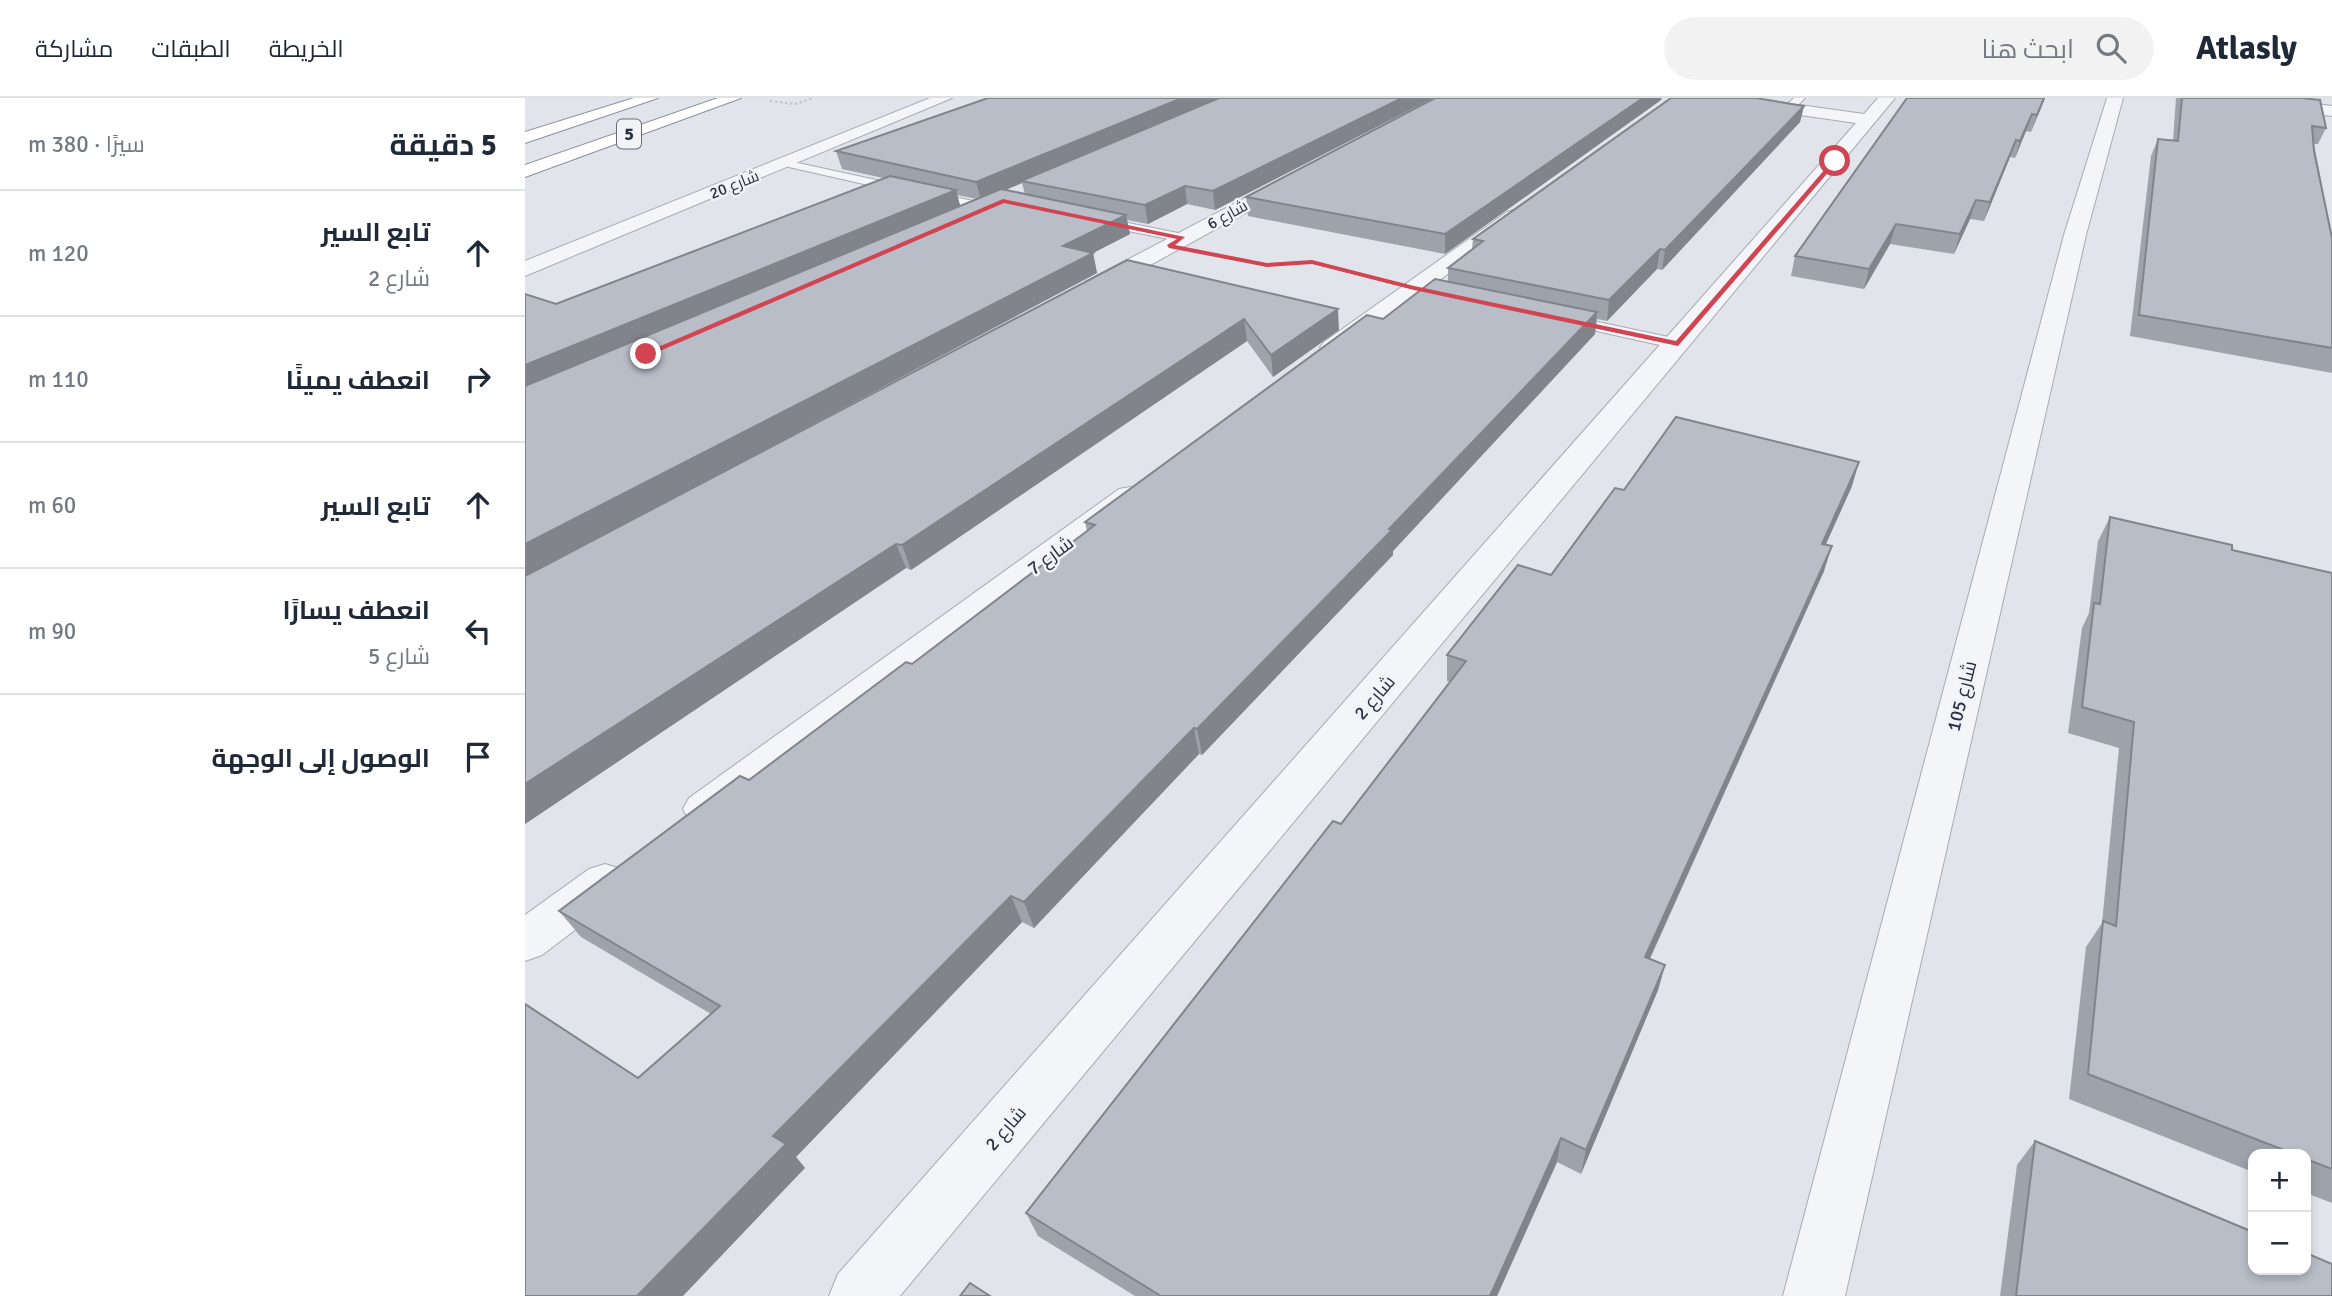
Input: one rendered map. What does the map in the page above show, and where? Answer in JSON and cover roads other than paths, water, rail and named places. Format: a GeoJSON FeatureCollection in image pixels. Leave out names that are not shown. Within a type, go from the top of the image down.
{"type":"FeatureCollection","features":[{"type":"Feature","properties":{"kind":"highway","name":"5"},"geometry":{"type":"LineString","coordinates":[[525,138],[650,98]]}},
{"type":"Feature","properties":{"kind":"highway","name":"5"},"geometry":{"type":"LineString","coordinates":[[525,171],[733,98]]}},
{"type":"Feature","properties":{"kind":"street","name":"شارع 20"},"geometry":{"type":"LineString","coordinates":[[525,269],[944,98]]}},
{"type":"Feature","properties":{"kind":"street"},"geometry":{"type":"LineString","coordinates":[[1717,98],[1877,109]]}},
{"type":"Feature","properties":{"kind":"street","name":"شارع 105"},"geometry":{"type":"LineString","coordinates":[[1814,1296],[2075,234],[2115,98]]}},
{"type":"Feature","properties":{"kind":"street"},"geometry":{"type":"LineString","coordinates":[[2225,98],[2332,111]]}},
{"type":"Feature","properties":{"kind":"street","name":"شارع 2"},"geometry":{"type":"LineString","coordinates":[[860,1296],[1877,109]]}},
{"type":"Feature","properties":{"kind":"street","name":"شارع 6"},"geometry":{"type":"LineString","coordinates":[[1067,301],[1315,168]]}},
{"type":"Feature","properties":{"kind":"street"},"geometry":{"type":"LineString","coordinates":[[1308,365],[1427,291],[1535,201]]}},
{"type":"Feature","properties":{"kind":"street"},"geometry":{"type":"LineString","coordinates":[[949,224],[995,205]]}},
{"type":"Feature","properties":{"kind":"street","name":"شارع 7"},"geometry":{"type":"LineString","coordinates":[[682,826],[1151,480]]}},
{"type":"Feature","properties":{"kind":"street"},"geometry":{"type":"LineString","coordinates":[[525,941],[626,867]]}},
{"type":"Feature","properties":{"kind":"lane"},"geometry":{"type":"LineString","coordinates":[[784,163],[995,205]]}},
{"type":"Feature","properties":{"kind":"lane"},"geometry":{"type":"LineString","coordinates":[[1080,217],[1176,242]]}},
{"type":"Feature","properties":{"kind":"lane"},"geometry":{"type":"LineString","coordinates":[[1546,316],[1678,344]]}}]}
